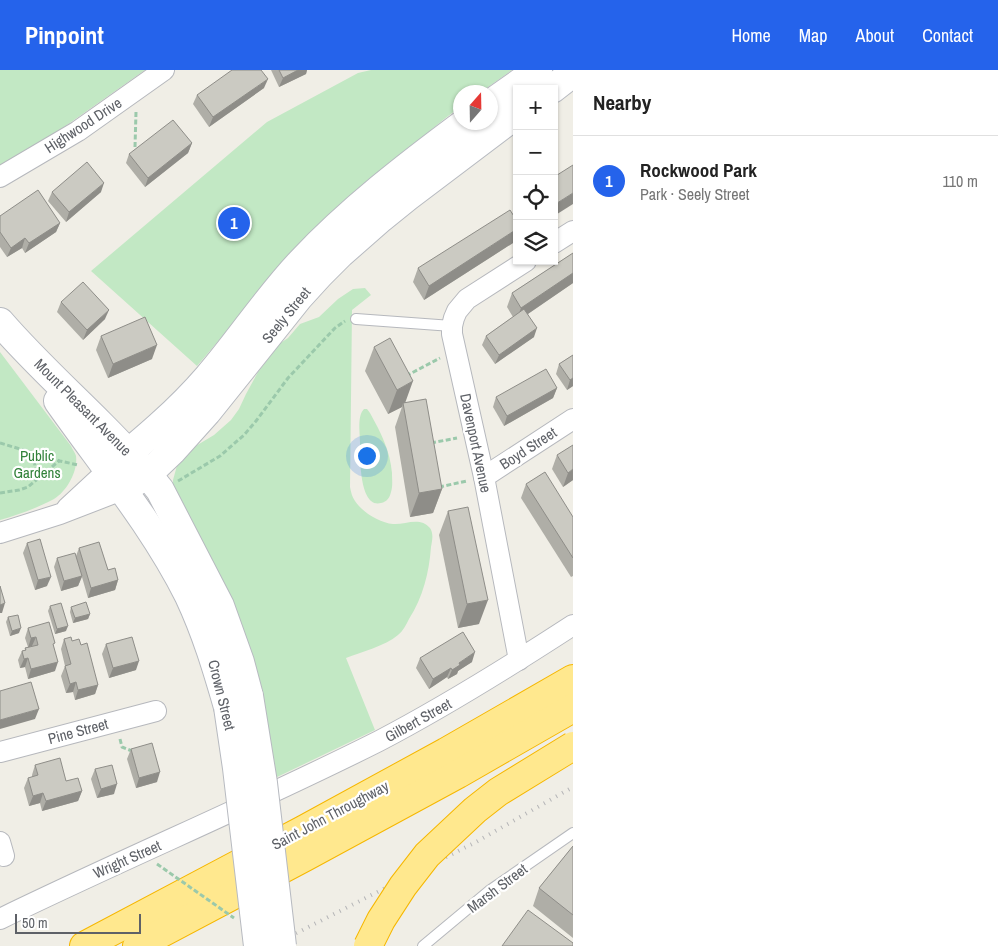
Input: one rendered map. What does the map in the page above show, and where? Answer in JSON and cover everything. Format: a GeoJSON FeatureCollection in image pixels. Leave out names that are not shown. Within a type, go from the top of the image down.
{"type":"FeatureCollection","features":[{"type":"Feature","properties":{"kind":"highway","name":"Saint John Throughway"},"geometry":{"type":"LineString","coordinates":[[84,946],[437,757],[573,679]]}},
{"type":"Feature","properties":{"kind":"highway","name":"Saint John Throughway"},"geometry":{"type":"LineString","coordinates":[[137,946],[390,811],[573,708]]}},
{"type":"Feature","properties":{"kind":"highway"},"geometry":{"type":"LineString","coordinates":[[368,946],[381,920],[403,886],[434,849],[475,810],[498,792],[573,746]]}},
{"type":"Feature","properties":{"kind":"main road"},"geometry":{"type":"LineString","coordinates":[[498,98],[538,70]]}},
{"type":"Feature","properties":{"kind":"main road"},"geometry":{"type":"LineString","coordinates":[[557,85],[573,73]]}},
{"type":"Feature","properties":{"kind":"main road","name":"Seely Street"},"geometry":{"type":"LineString","coordinates":[[456,130],[389,183],[324,239],[281,284],[208,377],[170,417],[129,453],[115,480],[154,482],[172,451],[208,412],[299,297],[320,274],[381,218],[513,117]]}},
{"type":"Feature","properties":{"kind":"main road","name":"Mount Pleasant Avenue"},"geometry":{"type":"LineString","coordinates":[[8,332],[129,453],[154,482]]}},
{"type":"Feature","properties":{"kind":"main road","name":"Mount Pleasant Avenue"},"geometry":{"type":"LineString","coordinates":[[8,332],[115,480]]}},
{"type":"Feature","properties":{"kind":"main road","name":"Crown Street"},"geometry":{"type":"LineString","coordinates":[[115,480],[150,529],[189,596],[207,637],[217,667],[238,701],[263,782],[282,946]]}},
{"type":"Feature","properties":{"kind":"main road","name":"Crown Street"},"geometry":{"type":"LineString","coordinates":[[154,482],[220,606],[240,662],[237,768],[257,940]]}},
{"type":"Feature","properties":{"kind":"street","name":"Highwood Drive"},"geometry":{"type":"LineString","coordinates":[[0,177],[78,131],[164,70]]}},
{"type":"Feature","properties":{"kind":"street"},"geometry":{"type":"LineString","coordinates":[[558,240],[573,231]]}},
{"type":"Feature","properties":{"kind":"street"},"geometry":{"type":"LineString","coordinates":[[452,326],[457,311],[468,299],[520,265]]}},
{"type":"Feature","properties":{"kind":"street","name":"Davenport Avenue"},"geometry":{"type":"LineString","coordinates":[[452,326],[452,334],[484,477],[519,660]]}},
{"type":"Feature","properties":{"kind":"street","name":"Boyd Street"},"geometry":{"type":"LineString","coordinates":[[484,477],[573,419]]}},
{"type":"Feature","properties":{"kind":"street","name":"Seely Street"},"geometry":{"type":"LineString","coordinates":[[0,533],[60,514],[115,480]]}},
{"type":"Feature","properties":{"kind":"street","name":"Gilbert Street"},"geometry":{"type":"LineString","coordinates":[[255,802],[414,722],[481,684],[573,625]]}},
{"type":"Feature","properties":{"kind":"street","name":"Pine Street"},"geometry":{"type":"LineString","coordinates":[[0,752],[156,711]]}},
{"type":"Feature","properties":{"kind":"street","name":"Wright Street"},"geometry":{"type":"LineString","coordinates":[[0,919],[68,886],[255,802]]}},
{"type":"Feature","properties":{"kind":"lane"},"geometry":{"type":"LineString","coordinates":[[356,319],[452,326]]}},
{"type":"Feature","properties":{"kind":"lane","name":"Marsh Street"},"geometry":{"type":"LineString","coordinates":[[423,946],[489,891],[573,834]]}},
{"type":"Feature","properties":{"kind":"path"},"geometry":{"type":"LineString","coordinates":[[136,107],[135,147],[140,152]]}},
{"type":"Feature","properties":{"kind":"path"},"geometry":{"type":"LineString","coordinates":[[154,482],[175,484],[220,456],[256,421],[288,378],[335,328],[347,320],[356,319]]}},
{"type":"Feature","properties":{"kind":"path"},"geometry":{"type":"LineString","coordinates":[[400,380],[430,363]]}},
{"type":"Feature","properties":{"kind":"path"},"geometry":{"type":"LineString","coordinates":[[426,444],[452,439]]}},
{"type":"Feature","properties":{"kind":"path"},"geometry":{"type":"LineString","coordinates":[[0,443],[115,480]]}},
{"type":"Feature","properties":{"kind":"path"},"geometry":{"type":"LineString","coordinates":[[33,453],[37,480]]}},
{"type":"Feature","properties":{"kind":"path"},"geometry":{"type":"LineString","coordinates":[[0,493],[23,489],[60,461]]}},
{"type":"Feature","properties":{"kind":"path"},"geometry":{"type":"LineString","coordinates":[[435,488],[460,482]]}},
{"type":"Feature","properties":{"kind":"path"},"geometry":{"type":"LineString","coordinates":[[122,744],[122,747],[135,752],[136,756]]}},
{"type":"Feature","properties":{"kind":"path"},"geometry":{"type":"LineString","coordinates":[[156,864],[257,940]]}},
{"type":"Feature","properties":{"kind":"green space"},"geometry":{"type":"Polygon","coordinates":[[[0,70],[145,70],[47,139],[0,165],[0,70]]]}},
{"type":"Feature","properties":{"kind":"green space"},"geometry":{"type":"Polygon","coordinates":[[[371,70],[512,70],[491,85],[453,85],[453,112],[335,210],[307,237],[197,366],[91,271],[267,122],[358,73],[371,70]]]}},
{"type":"Feature","properties":{"kind":"green space"},"geometry":{"type":"Polygon","coordinates":[[[365,288],[371,295],[352,310],[350,487],[353,498],[358,505],[377,519],[393,524],[422,522],[430,528],[432,538],[429,566],[418,602],[401,632],[393,639],[346,658],[375,730],[275,778],[173,490],[173,480],[178,462],[189,450],[214,435],[231,420],[239,409],[258,372],[279,344],[288,338],[300,324],[319,317],[338,299],[353,289],[365,288]]]}},
{"type":"Feature","properties":{"kind":"green space","name":"Public Gardens"},"geometry":{"type":"Polygon","coordinates":[[[0,352],[71,446],[76,455],[76,462],[71,480],[54,499],[21,514],[0,520],[0,352]]]}},
{"type":"Feature","properties":{"kind":"green space"},"geometry":{"type":"Polygon","coordinates":[[[364,409],[367,409],[370,413],[381,435],[391,465],[392,490],[388,499],[381,503],[374,503],[368,498],[362,480],[359,424],[360,416],[364,409]]]}},
{"type":"Feature","properties":{"kind":"building"},"geometry":{"type":"Polygon","coordinates":[[[232,70],[261,70],[268,79],[213,117],[197,95],[232,70]]]}},
{"type":"Feature","properties":{"kind":"building"},"geometry":{"type":"Polygon","coordinates":[[[279,70],[298,70],[283,78],[279,70]]]}},
{"type":"Feature","properties":{"kind":"building"},"geometry":{"type":"Polygon","coordinates":[[[173,120],[192,143],[148,178],[129,154],[173,120]]]}},
{"type":"Feature","properties":{"kind":"building"},"geometry":{"type":"Polygon","coordinates":[[[87,162],[104,183],[69,212],[52,192],[87,162]]]}},
{"type":"Feature","properties":{"kind":"building"},"geometry":{"type":"Polygon","coordinates":[[[573,165],[573,193],[558,202],[558,175],[573,165]]]}},
{"type":"Feature","properties":{"kind":"building"},"geometry":{"type":"Polygon","coordinates":[[[38,190],[60,223],[29,243],[25,238],[11,248],[0,232],[0,216],[38,190]]]}},
{"type":"Feature","properties":{"kind":"building"},"geometry":{"type":"Polygon","coordinates":[[[510,210],[513,215],[513,232],[429,286],[418,268],[510,210]]]}},
{"type":"Feature","properties":{"kind":"building"},"geometry":{"type":"Polygon","coordinates":[[[573,253],[573,273],[521,308],[512,293],[555,265],[558,265],[558,263],[573,253]]]}},
{"type":"Feature","properties":{"kind":"building"},"geometry":{"type":"Polygon","coordinates":[[[83,282],[109,310],[87,330],[61,302],[83,282]]]}},
{"type":"Feature","properties":{"kind":"building"},"geometry":{"type":"Polygon","coordinates":[[[524,309],[537,328],[499,355],[486,336],[524,309]]]}},
{"type":"Feature","properties":{"kind":"building"},"geometry":{"type":"Polygon","coordinates":[[[145,317],[157,345],[113,364],[101,336],[145,317]]]}},
{"type":"Feature","properties":{"kind":"building"},"geometry":{"type":"Polygon","coordinates":[[[390,338],[413,381],[397,390],[374,347],[390,338]]]}},
{"type":"Feature","properties":{"kind":"building"},"geometry":{"type":"Polygon","coordinates":[[[573,355],[573,378],[570,380],[559,364],[573,355]]]}},
{"type":"Feature","properties":{"kind":"building"},"geometry":{"type":"Polygon","coordinates":[[[546,369],[557,388],[507,416],[496,397],[546,369]]]}},
{"type":"Feature","properties":{"kind":"building"},"geometry":{"type":"Polygon","coordinates":[[[426,399],[442,489],[419,493],[403,403],[426,399]]]}},
{"type":"Feature","properties":{"kind":"building"},"geometry":{"type":"Polygon","coordinates":[[[573,445],[573,469],[568,473],[557,455],[573,445]]]}},
{"type":"Feature","properties":{"kind":"building"},"geometry":{"type":"Polygon","coordinates":[[[545,472],[573,517],[573,558],[526,484],[545,472]]]}},
{"type":"Feature","properties":{"kind":"building"},"geometry":{"type":"Polygon","coordinates":[[[468,507],[488,600],[467,604],[448,511],[468,507]]]}},
{"type":"Feature","properties":{"kind":"building"},"geometry":{"type":"Polygon","coordinates":[[[40,539],[51,577],[38,580],[27,543],[40,539]]]}},
{"type":"Feature","properties":{"kind":"building"},"geometry":{"type":"Polygon","coordinates":[[[99,542],[108,570],[115,568],[118,580],[91,588],[79,548],[99,542]]]}},
{"type":"Feature","properties":{"kind":"building"},"geometry":{"type":"Polygon","coordinates":[[[75,553],[82,576],[64,581],[57,558],[75,553]]]}},
{"type":"Feature","properties":{"kind":"building"},"geometry":{"type":"Polygon","coordinates":[[[0,586],[5,603],[0,605],[0,586]]]}},
{"type":"Feature","properties":{"kind":"building"},"geometry":{"type":"Polygon","coordinates":[[[86,602],[90,614],[75,618],[71,607],[86,602]]]}},
{"type":"Feature","properties":{"kind":"building"},"geometry":{"type":"Polygon","coordinates":[[[61,603],[68,626],[57,629],[50,606],[61,603]]]}},
{"type":"Feature","properties":{"kind":"building"},"geometry":{"type":"Polygon","coordinates":[[[18,615],[21,628],[12,631],[8,617],[18,615]]]}},
{"type":"Feature","properties":{"kind":"building"},"geometry":{"type":"Polygon","coordinates":[[[49,622],[58,662],[31,669],[28,658],[24,659],[22,651],[26,650],[25,648],[38,645],[36,637],[31,638],[28,628],[49,622]]]}},
{"type":"Feature","properties":{"kind":"building"},"geometry":{"type":"Polygon","coordinates":[[[463,632],[475,652],[459,663],[460,665],[433,679],[420,658],[463,632]]]}},
{"type":"Feature","properties":{"kind":"building"},"geometry":{"type":"Polygon","coordinates":[[[71,637],[72,641],[79,639],[81,645],[87,643],[98,685],[78,690],[76,682],[70,684],[65,666],[71,664],[64,639],[71,637]]]}},
{"type":"Feature","properties":{"kind":"building"},"geometry":{"type":"Polygon","coordinates":[[[132,637],[139,661],[113,668],[106,644],[132,637]]]}},
{"type":"Feature","properties":{"kind":"building"},"geometry":{"type":"Polygon","coordinates":[[[31,682],[39,709],[0,720],[0,691],[31,682]]]}},
{"type":"Feature","properties":{"kind":"building"},"geometry":{"type":"Polygon","coordinates":[[[152,743],[160,772],[139,778],[131,749],[152,743]]]}},
{"type":"Feature","properties":{"kind":"building"},"geometry":{"type":"Polygon","coordinates":[[[60,758],[66,781],[78,778],[82,791],[46,801],[43,793],[33,796],[28,778],[38,775],[35,765],[60,758]]]}},
{"type":"Feature","properties":{"kind":"building"},"geometry":{"type":"Polygon","coordinates":[[[112,765],[117,784],[101,789],[95,769],[112,765]]]}},
{"type":"Feature","properties":{"kind":"building"},"geometry":{"type":"Polygon","coordinates":[[[573,846],[573,915],[539,888],[573,846]]]}},
{"type":"Feature","properties":{"kind":"building"},"geometry":{"type":"Polygon","coordinates":[[[528,910],[573,943],[573,946],[502,946],[528,910]]]}},
{"type":"Feature","properties":{"kind":"railway"},"geometry":{"type":"LineString","coordinates":[[271,946],[476,842],[573,787]]}},
{"type":"Feature","properties":{"kind":"place","name":"Rockwood Park"},"geometry":{"type":"Point","coordinates":[234,223]}}]}
